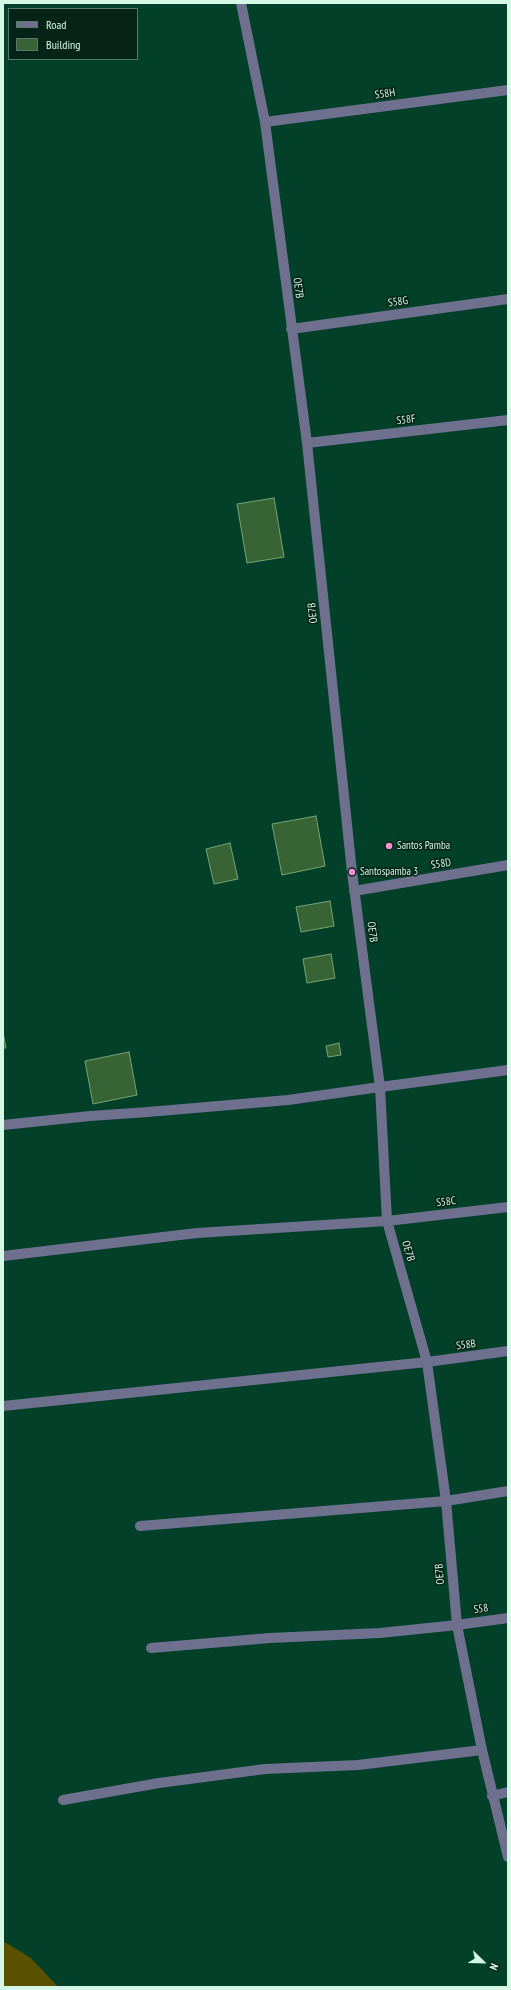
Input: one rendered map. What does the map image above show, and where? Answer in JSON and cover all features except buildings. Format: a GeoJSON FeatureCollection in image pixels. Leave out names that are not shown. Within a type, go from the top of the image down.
{"type":"FeatureCollection","features":[{"type":"Feature","properties":{"kind":"street","name":"OE7B"},"geometry":{"type":"LineString","coordinates":[[241,3],[264,122],[307,443],[354,891],[380,1087],[387,1221],[427,1362],[446,1501],[457,1625],[492,1796],[508,1858]]}},
{"type":"Feature","properties":{"kind":"street","name":"S58H"},"geometry":{"type":"LineString","coordinates":[[264,122],[508,90]]}},
{"type":"Feature","properties":{"kind":"street","name":"S58G"},"geometry":{"type":"LineString","coordinates":[[291,329],[508,299]]}},
{"type":"Feature","properties":{"kind":"street","name":"S58F"},"geometry":{"type":"LineString","coordinates":[[307,443],[508,420]]}},
{"type":"Feature","properties":{"kind":"street","name":"S58D"},"geometry":{"type":"LineString","coordinates":[[354,891],[508,865]]}},
{"type":"Feature","properties":{"kind":"street"},"geometry":{"type":"LineString","coordinates":[[3,1125],[90,1116],[288,1100],[508,1070]]}},
{"type":"Feature","properties":{"kind":"street","name":"S58C"},"geometry":{"type":"LineString","coordinates":[[3,1256],[197,1233],[387,1221],[508,1207]]}},
{"type":"Feature","properties":{"kind":"street","name":"S58B"},"geometry":{"type":"LineString","coordinates":[[3,1406],[427,1362],[508,1351]]}},
{"type":"Feature","properties":{"kind":"street"},"geometry":{"type":"LineString","coordinates":[[140,1526],[446,1501],[508,1491]]}},
{"type":"Feature","properties":{"kind":"street","name":"S58"},"geometry":{"type":"LineString","coordinates":[[151,1648],[270,1638],[380,1634],[508,1618]]}},
{"type":"Feature","properties":{"kind":"street"},"geometry":{"type":"LineString","coordinates":[[63,1800],[159,1783],[265,1769],[358,1765],[482,1750]]}},
{"type":"Feature","properties":{"kind":"street"},"geometry":{"type":"LineString","coordinates":[[492,1796],[508,1792]]}},
{"type":"Feature","properties":{"kind":"shaded area"},"geometry":{"type":"Polygon","coordinates":[[[3,1941],[31,1958],[58,1987],[3,1987],[3,1941]]]}},
{"type":"Feature","properties":{"kind":"place","name":"Santos Pamba"},"geometry":{"type":"Point","coordinates":[389,846]}},
{"type":"Feature","properties":{"kind":"place","name":"Santospamba 3"},"geometry":{"type":"Point","coordinates":[352,872]}}]}
